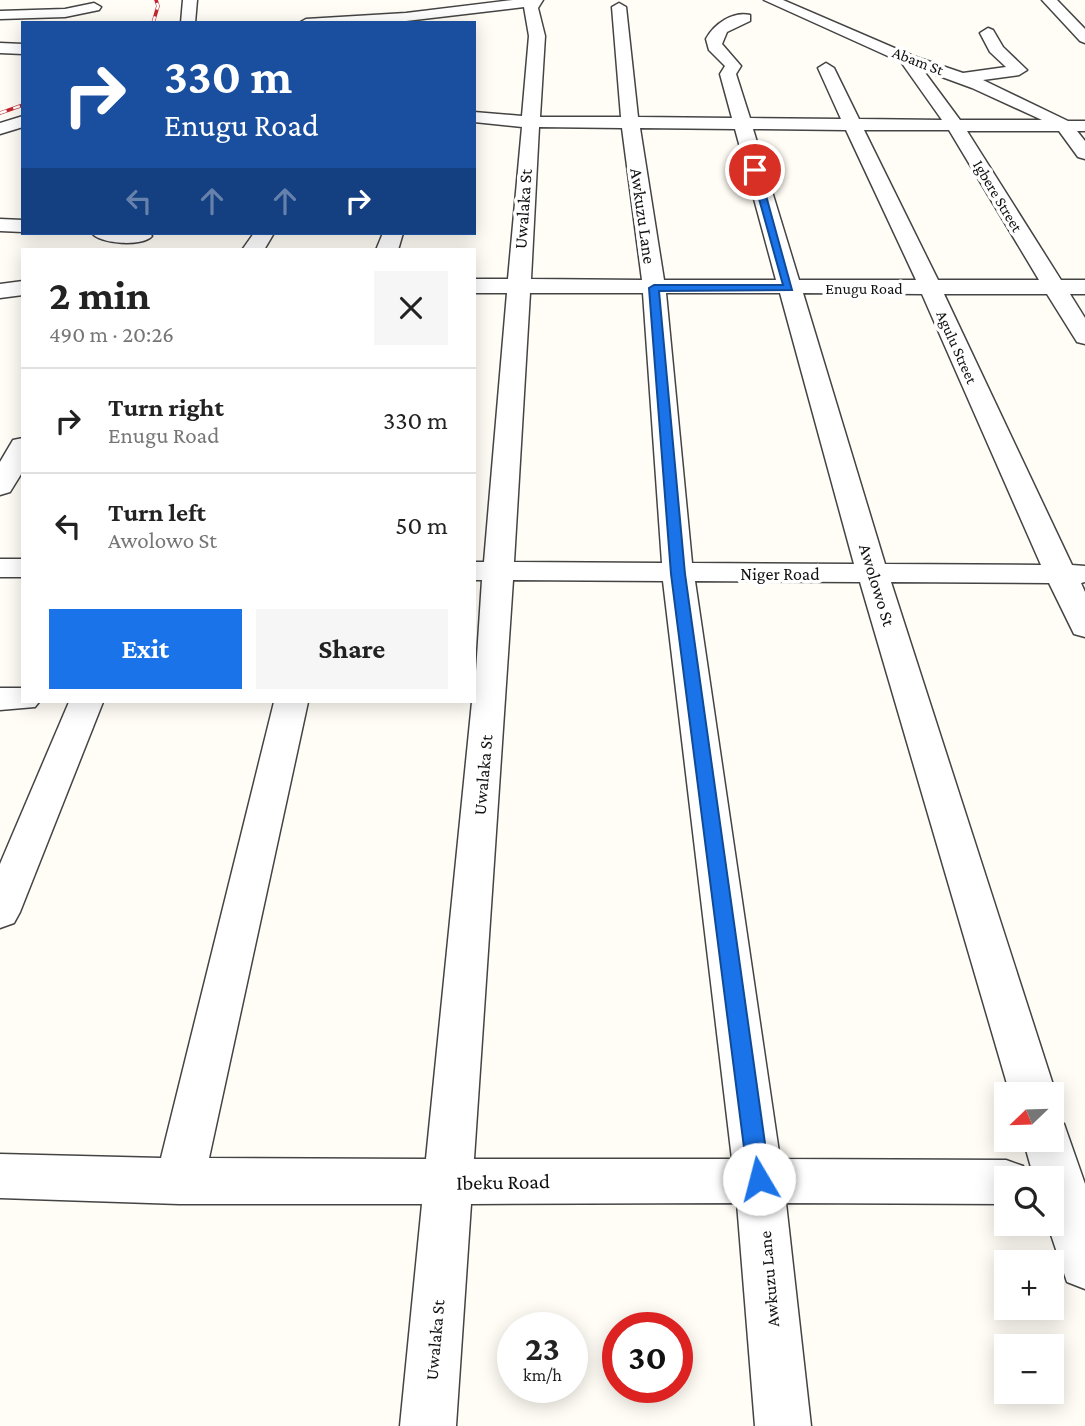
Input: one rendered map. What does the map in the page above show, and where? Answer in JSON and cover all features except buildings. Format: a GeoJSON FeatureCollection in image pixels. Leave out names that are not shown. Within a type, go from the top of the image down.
{"type":"FeatureCollection","features":[{"type":"Feature","properties":{"kind":"street"},"geometry":{"type":"LineString","coordinates":[[188,21],[190,0]]}},
{"type":"Feature","properties":{"kind":"street","name":"Abam St"},"geometry":{"type":"LineString","coordinates":[[771,0],[907,59],[964,78],[1063,125]]}},
{"type":"Feature","properties":{"kind":"street"},"geometry":{"type":"LineString","coordinates":[[1049,0],[1085,38]]}},
{"type":"Feature","properties":{"kind":"street"},"geometry":{"type":"LineString","coordinates":[[372,21],[456,17],[518,2]]}},
{"type":"Feature","properties":{"kind":"street","name":"Uwalaka St"},"geometry":{"type":"LineString","coordinates":[[428,1426],[482,701],[485,571],[517,285],[537,36],[518,2]]}},
{"type":"Feature","properties":{"kind":"street"},"geometry":{"type":"LineString","coordinates":[[0,15],[51,15],[94,7]]}},
{"type":"Feature","properties":{"kind":"street","name":"Awkuzu Lane"},"geometry":{"type":"LineString","coordinates":[[619,7],[630,122],[654,288],[678,574],[759,1179],[783,1426]]}},
{"type":"Feature","properties":{"kind":"street","name":"Awolowo St"},"geometry":{"type":"LineString","coordinates":[[744,18],[732,22],[715,35],[716,49],[733,66],[728,74],[789,288],[873,575],[1029,1082]]}},
{"type":"Feature","properties":{"kind":"street"},"geometry":{"type":"LineString","coordinates":[[964,78],[1019,70],[996,49],[989,33]]}},
{"type":"Feature","properties":{"kind":"street"},"geometry":{"type":"LineString","coordinates":[[0,48],[21,49]]}},
{"type":"Feature","properties":{"kind":"street","name":"Igbere Street"},"geometry":{"type":"LineString","coordinates":[[907,59],[954,124],[1085,337]]}},
{"type":"Feature","properties":{"kind":"street","name":"Agulu Street"},"geometry":{"type":"LineString","coordinates":[[826,68],[850,123],[1072,574],[1085,627]]}},
{"type":"Feature","properties":{"kind":"street"},"geometry":{"type":"LineString","coordinates":[[476,117],[530,122],[1085,125]]}},
{"type":"Feature","properties":{"kind":"street"},"geometry":{"type":"LineString","coordinates":[[0,129],[21,122]]}},
{"type":"Feature","properties":{"kind":"street"},"geometry":{"type":"LineString","coordinates":[[1063,125],[1085,153]]}},
{"type":"Feature","properties":{"kind":"street"},"geometry":{"type":"LineString","coordinates":[[0,225],[21,226]]}},
{"type":"Feature","properties":{"kind":"street"},"geometry":{"type":"LineString","coordinates":[[113,235],[139,240]]}},
{"type":"Feature","properties":{"kind":"street","name":"Enugu Road"},"geometry":{"type":"LineString","coordinates":[[476,286],[931,289],[1085,287]]}},
{"type":"Feature","properties":{"kind":"street"},"geometry":{"type":"LineString","coordinates":[[0,291],[21,288]]}},
{"type":"Feature","properties":{"kind":"street"},"geometry":{"type":"LineString","coordinates":[[0,568],[21,568]]}},
{"type":"Feature","properties":{"kind":"street","name":"Niger Road"},"geometry":{"type":"LineString","coordinates":[[485,571],[1072,574]]}},
{"type":"Feature","properties":{"kind":"street"},"geometry":{"type":"LineString","coordinates":[[0,699],[21,699]]}},
{"type":"Feature","properties":{"kind":"street"},"geometry":{"type":"LineString","coordinates":[[0,912],[86,703]]}},
{"type":"Feature","properties":{"kind":"street"},"geometry":{"type":"LineString","coordinates":[[179,1182],[291,703]]}},
{"type":"Feature","properties":{"kind":"street","name":"Ibeku Road"},"geometry":{"type":"LineString","coordinates":[[0,1176],[179,1182],[759,1179],[994,1182]]}},
{"type":"Feature","properties":{"kind":"street"},"geometry":{"type":"LineString","coordinates":[[1064,1184],[1085,1265]]}},
{"type":"Feature","properties":{"kind":"railway"},"geometry":{"type":"LineString","coordinates":[[154,21],[158,6],[156,0]]}},
{"type":"Feature","properties":{"kind":"railway"},"geometry":{"type":"LineString","coordinates":[[0,113],[21,106]]}},
{"type":"Feature","properties":{"kind":"route"},"geometry":{"type":"LineString","coordinates":[[755,170],[789,288],[654,288],[678,574],[759,1179]]}}]}
